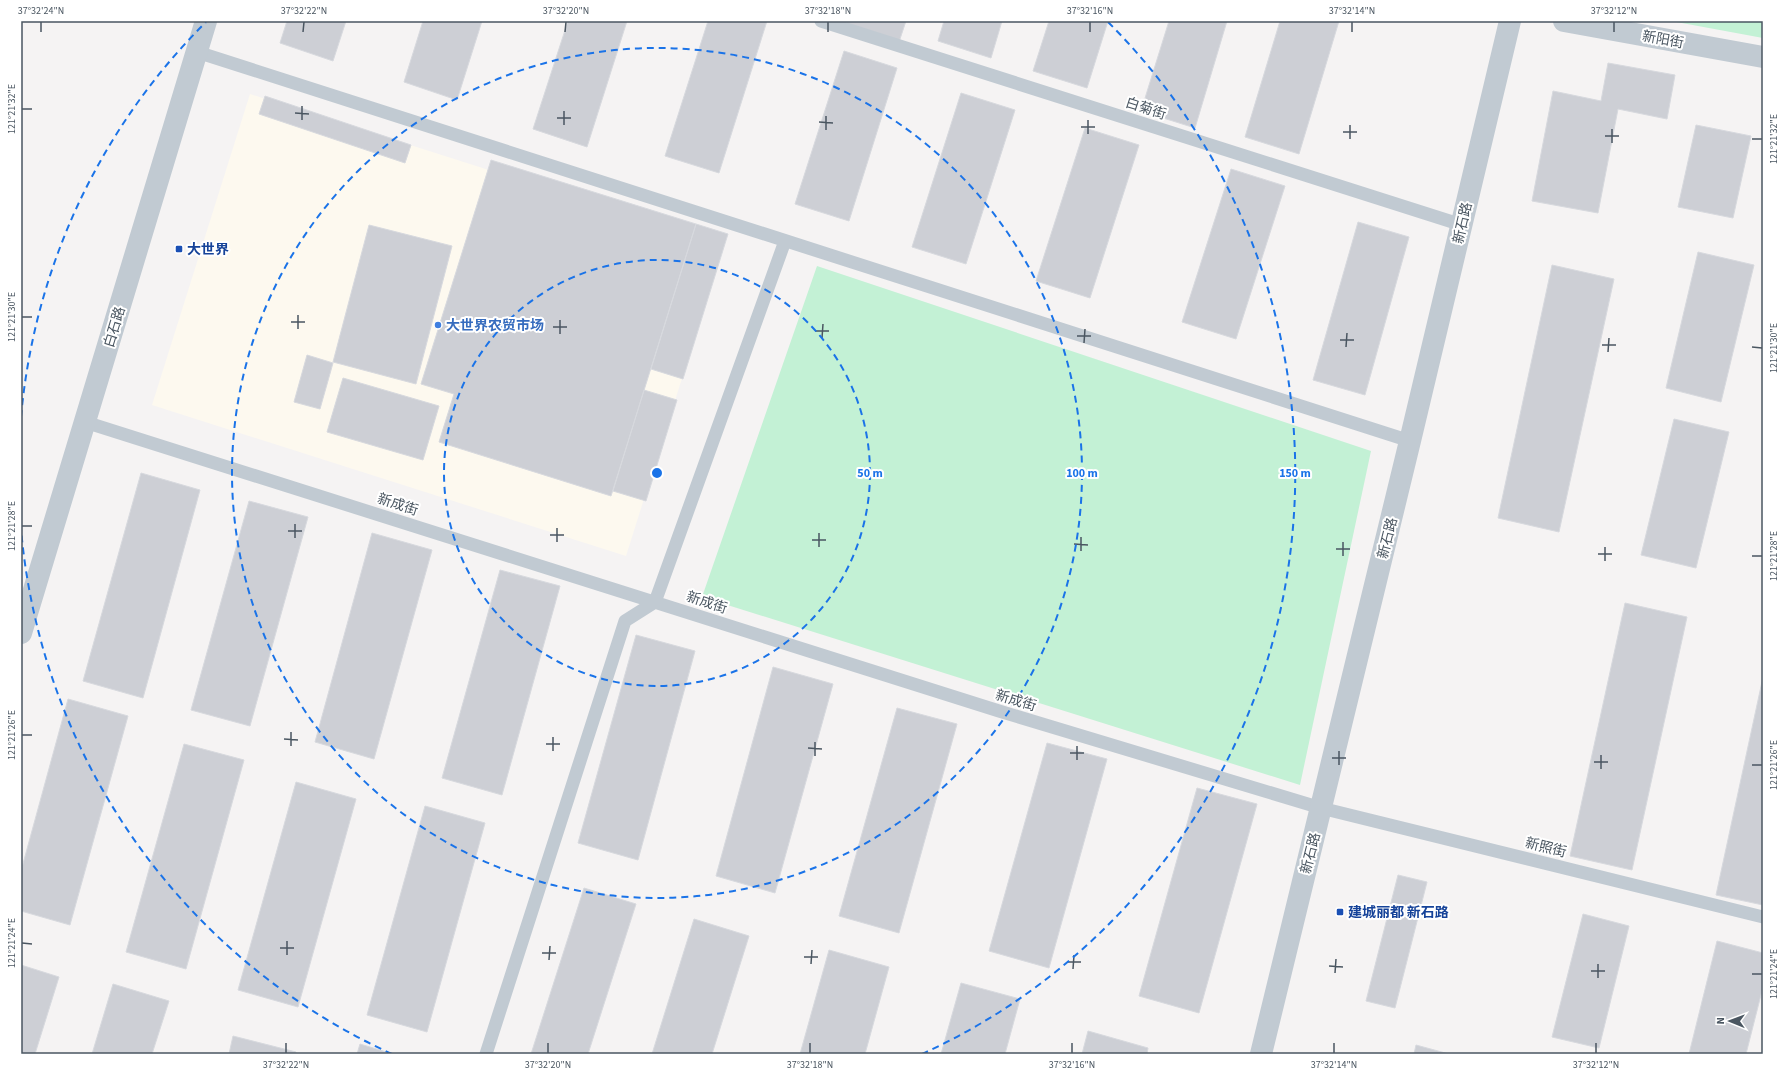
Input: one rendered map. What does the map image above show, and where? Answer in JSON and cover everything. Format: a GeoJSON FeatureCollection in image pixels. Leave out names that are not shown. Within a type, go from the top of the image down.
{"type":"FeatureCollection","features":[{"type":"Feature","properties":{"kind":"street","name":"白石路"},"geometry":{"type":"LineString","coordinates":[[21,633],[206,21]]}},
{"type":"Feature","properties":{"kind":"street","name":"新石路"},"geometry":{"type":"LineString","coordinates":[[1261,1054],[1410,441],[1510,21]]}},
{"type":"Feature","properties":{"kind":"street","name":"新阳街"},"geometry":{"type":"LineString","coordinates":[[1564,21],[1763,57]]}},
{"type":"Feature","properties":{"kind":"lane","name":"白菊街"},"geometry":{"type":"LineString","coordinates":[[821,21],[1462,225]]}},
{"type":"Feature","properties":{"kind":"lane"},"geometry":{"type":"LineString","coordinates":[[197,52],[1410,441]]}},
{"type":"Feature","properties":{"kind":"lane"},"geometry":{"type":"LineString","coordinates":[[486,1054],[624,621],[655,602],[785,240]]}},
{"type":"Feature","properties":{"kind":"lane","name":"新成街"},"geometry":{"type":"LineString","coordinates":[[85,422],[998,711],[1320,808]]}},
{"type":"Feature","properties":{"kind":"lane","name":"新照街"},"geometry":{"type":"LineString","coordinates":[[1320,808],[1763,917]]}},
{"type":"Feature","properties":{"kind":"shaded area","name":"大世界农贸市场"},"geometry":{"type":"Polygon","coordinates":[[[250,94],[724,245],[626,556],[152,405],[250,94]]]}},
{"type":"Feature","properties":{"kind":"green space"},"geometry":{"type":"Polygon","coordinates":[[[1671,21],[1763,21],[1763,38],[1671,21]]]}},
{"type":"Feature","properties":{"kind":"green space"},"geometry":{"type":"Polygon","coordinates":[[[817,266],[1371,451],[1300,785],[702,597],[817,266]]]}},
{"type":"Feature","properties":{"kind":"building"},"geometry":{"type":"Polygon","coordinates":[[[287,21],[346,21],[333,61],[280,43],[287,21]]]}},
{"type":"Feature","properties":{"kind":"building"},"geometry":{"type":"Polygon","coordinates":[[[423,21],[482,21],[457,100],[404,82],[423,21]]]}},
{"type":"Feature","properties":{"kind":"building"},"geometry":{"type":"Polygon","coordinates":[[[568,21],[627,21],[587,147],[533,129],[568,21]]]}},
{"type":"Feature","properties":{"kind":"building"},"geometry":{"type":"Polygon","coordinates":[[[708,21],[767,21],[719,173],[665,156],[708,21]]]}},
{"type":"Feature","properties":{"kind":"building"},"geometry":{"type":"Polygon","coordinates":[[[847,21],[906,21],[899,42],[845,26],[847,21]]]}},
{"type":"Feature","properties":{"kind":"building"},"geometry":{"type":"Polygon","coordinates":[[[944,21],[1002,21],[991,58],[938,41],[944,21]]]}},
{"type":"Feature","properties":{"kind":"building"},"geometry":{"type":"Polygon","coordinates":[[[1049,21],[1108,21],[1087,88],[1033,71],[1049,21]]]}},
{"type":"Feature","properties":{"kind":"building"},"geometry":{"type":"Polygon","coordinates":[[[1169,21],[1227,21],[1195,128],[1141,111],[1169,21]]]}},
{"type":"Feature","properties":{"kind":"building"},"geometry":{"type":"Polygon","coordinates":[[[1280,21],[1339,21],[1299,154],[1245,137],[1280,21]]]}},
{"type":"Feature","properties":{"kind":"building"},"geometry":{"type":"Polygon","coordinates":[[[844,51],[897,68],[849,221],[795,204],[844,51]]]}},
{"type":"Feature","properties":{"kind":"building"},"geometry":{"type":"Polygon","coordinates":[[[1608,63],[1675,75],[1667,119],[1618,109],[1598,213],[1532,201],[1553,91],[1601,101],[1608,63]]]}},
{"type":"Feature","properties":{"kind":"building"},"geometry":{"type":"Polygon","coordinates":[[[961,93],[1015,110],[966,264],[912,247],[961,93]]]}},
{"type":"Feature","properties":{"kind":"building"},"geometry":{"type":"Polygon","coordinates":[[[265,96],[411,145],[405,163],[259,114],[265,96]]]}},
{"type":"Feature","properties":{"kind":"building"},"geometry":{"type":"Polygon","coordinates":[[[1696,125],[1751,136],[1733,218],[1678,207],[1696,125]]]}},
{"type":"Feature","properties":{"kind":"building"},"geometry":{"type":"Polygon","coordinates":[[[1085,128],[1139,145],[1090,298],[1036,281],[1085,128]]]}},
{"type":"Feature","properties":{"kind":"building"},"geometry":{"type":"Polygon","coordinates":[[[491,160],[696,224],[611,496],[439,442],[454,394],[421,384],[491,160]]]}},
{"type":"Feature","properties":{"kind":"building"},"geometry":{"type":"Polygon","coordinates":[[[1231,169],[1285,186],[1236,339],[1182,322],[1231,169]]]}},
{"type":"Feature","properties":{"kind":"building"},"geometry":{"type":"Polygon","coordinates":[[[1358,222],[1409,237],[1365,395],[1313,380],[1358,222]]]}},
{"type":"Feature","properties":{"kind":"building"},"geometry":{"type":"Polygon","coordinates":[[[696,224],[728,234],[683,379],[651,369],[696,224]]]}},
{"type":"Feature","properties":{"kind":"building"},"geometry":{"type":"Polygon","coordinates":[[[369,225],[452,246],[416,384],[333,362],[369,225]]]}},
{"type":"Feature","properties":{"kind":"building"},"geometry":{"type":"Polygon","coordinates":[[[1698,252],[1754,265],[1721,402],[1666,388],[1698,252]]]}},
{"type":"Feature","properties":{"kind":"building"},"geometry":{"type":"Polygon","coordinates":[[[1552,265],[1614,279],[1559,532],[1498,518],[1552,265]]]}},
{"type":"Feature","properties":{"kind":"building"},"geometry":{"type":"Polygon","coordinates":[[[307,355],[333,363],[320,409],[294,402],[307,355]]]}},
{"type":"Feature","properties":{"kind":"building"},"geometry":{"type":"Polygon","coordinates":[[[343,378],[439,406],[423,460],[327,432],[343,378]]]}},
{"type":"Feature","properties":{"kind":"building"},"geometry":{"type":"Polygon","coordinates":[[[644,390],[677,400],[646,501],[613,491],[644,390]]]}},
{"type":"Feature","properties":{"kind":"building"},"geometry":{"type":"Polygon","coordinates":[[[1674,419],[1729,432],[1696,568],[1641,555],[1674,419]]]}},
{"type":"Feature","properties":{"kind":"building"},"geometry":{"type":"Polygon","coordinates":[[[141,473],[200,490],[143,698],[83,681],[141,473]]]}},
{"type":"Feature","properties":{"kind":"building"},"geometry":{"type":"Polygon","coordinates":[[[249,501],[308,517],[250,726],[191,710],[249,501]]]}},
{"type":"Feature","properties":{"kind":"building"},"geometry":{"type":"Polygon","coordinates":[[[372,533],[432,550],[374,759],[315,742],[372,533]]]}},
{"type":"Feature","properties":{"kind":"building"},"geometry":{"type":"Polygon","coordinates":[[[500,570],[560,586],[502,795],[442,778],[500,570]]]}},
{"type":"Feature","properties":{"kind":"building"},"geometry":{"type":"Polygon","coordinates":[[[1625,603],[1687,617],[1632,870],[1570,856],[1625,603]]]}},
{"type":"Feature","properties":{"kind":"building"},"geometry":{"type":"Polygon","coordinates":[[[636,635],[695,651],[638,860],[578,843],[636,635]]]}},
{"type":"Feature","properties":{"kind":"building"},"geometry":{"type":"Polygon","coordinates":[[[773,667],[833,684],[775,893],[716,876],[773,667]]]}},
{"type":"Feature","properties":{"kind":"building"},"geometry":{"type":"Polygon","coordinates":[[[1763,677],[1763,905],[1716,895],[1763,677]]]}},
{"type":"Feature","properties":{"kind":"building"},"geometry":{"type":"Polygon","coordinates":[[[68,699],[128,716],[70,925],[21,911],[21,871],[68,699]]]}},
{"type":"Feature","properties":{"kind":"building"},"geometry":{"type":"Polygon","coordinates":[[[897,708],[957,724],[899,933],[839,916],[897,708]]]}},
{"type":"Feature","properties":{"kind":"building"},"geometry":{"type":"Polygon","coordinates":[[[1047,743],[1107,759],[1049,968],[989,951],[1047,743]]]}},
{"type":"Feature","properties":{"kind":"building"},"geometry":{"type":"Polygon","coordinates":[[[184,744],[244,760],[186,969],[126,952],[184,744]]]}},
{"type":"Feature","properties":{"kind":"building"},"geometry":{"type":"Polygon","coordinates":[[[296,782],[356,799],[298,1007],[238,990],[296,782]]]}},
{"type":"Feature","properties":{"kind":"building"},"geometry":{"type":"Polygon","coordinates":[[[1197,788],[1257,804],[1199,1013],[1139,996],[1197,788]]]}},
{"type":"Feature","properties":{"kind":"building"},"geometry":{"type":"Polygon","coordinates":[[[425,806],[485,823],[427,1032],[367,1015],[425,806]]]}},
{"type":"Feature","properties":{"kind":"building"},"geometry":{"type":"Polygon","coordinates":[[[1398,875],[1427,882],[1395,1008],[1366,1001],[1398,875]]]}},
{"type":"Feature","properties":{"kind":"building"},"geometry":{"type":"Polygon","coordinates":[[[584,888],[636,904],[588,1054],[531,1054],[584,888]]]}},
{"type":"Feature","properties":{"kind":"building"},"geometry":{"type":"Polygon","coordinates":[[[1583,914],[1629,926],[1599,1048],[1552,1037],[1583,914]]]}},
{"type":"Feature","properties":{"kind":"building"},"geometry":{"type":"Polygon","coordinates":[[[694,919],[749,936],[712,1054],[652,1054],[694,919]]]}},
{"type":"Feature","properties":{"kind":"building"},"geometry":{"type":"Polygon","coordinates":[[[1717,941],[1763,953],[1763,987],[1746,1054],[1689,1054],[1717,941]]]}},
{"type":"Feature","properties":{"kind":"building"},"geometry":{"type":"Polygon","coordinates":[[[829,950],[889,967],[865,1054],[800,1054],[829,950]]]}},
{"type":"Feature","properties":{"kind":"building"},"geometry":{"type":"Polygon","coordinates":[[[21,965],[59,977],[35,1054],[21,1054],[21,965]]]}},
{"type":"Feature","properties":{"kind":"building"},"geometry":{"type":"Polygon","coordinates":[[[961,983],[1020,999],[1005,1054],[941,1054],[961,983]]]}},
{"type":"Feature","properties":{"kind":"building"},"geometry":{"type":"Polygon","coordinates":[[[113,984],[169,1001],[152,1054],[92,1054],[113,984]]]}},
{"type":"Feature","properties":{"kind":"building"},"geometry":{"type":"Polygon","coordinates":[[[1088,1031],[1148,1048],[1147,1054],[1082,1054],[1088,1031]]]}},
{"type":"Feature","properties":{"kind":"building"},"geometry":{"type":"Polygon","coordinates":[[[233,1036],[296,1052],[296,1054],[229,1054],[233,1036]]]}},
{"type":"Feature","properties":{"kind":"building"},"geometry":{"type":"Polygon","coordinates":[[[360,1044],[393,1054],[357,1054],[360,1044]]]}},
{"type":"Feature","properties":{"kind":"building"},"geometry":{"type":"Polygon","coordinates":[[[1416,1045],[1449,1054],[1414,1054],[1416,1045]]]}},
{"type":"Feature","properties":{"kind":"place","name":"大世界"},"geometry":{"type":"Point","coordinates":[179,249]}},
{"type":"Feature","properties":{"kind":"place","name":"大世界农贸市场"},"geometry":{"type":"Point","coordinates":[438,325]}},
{"type":"Feature","properties":{"kind":"place","name":"建城丽都 新石路"},"geometry":{"type":"Point","coordinates":[1340,912]}}]}
